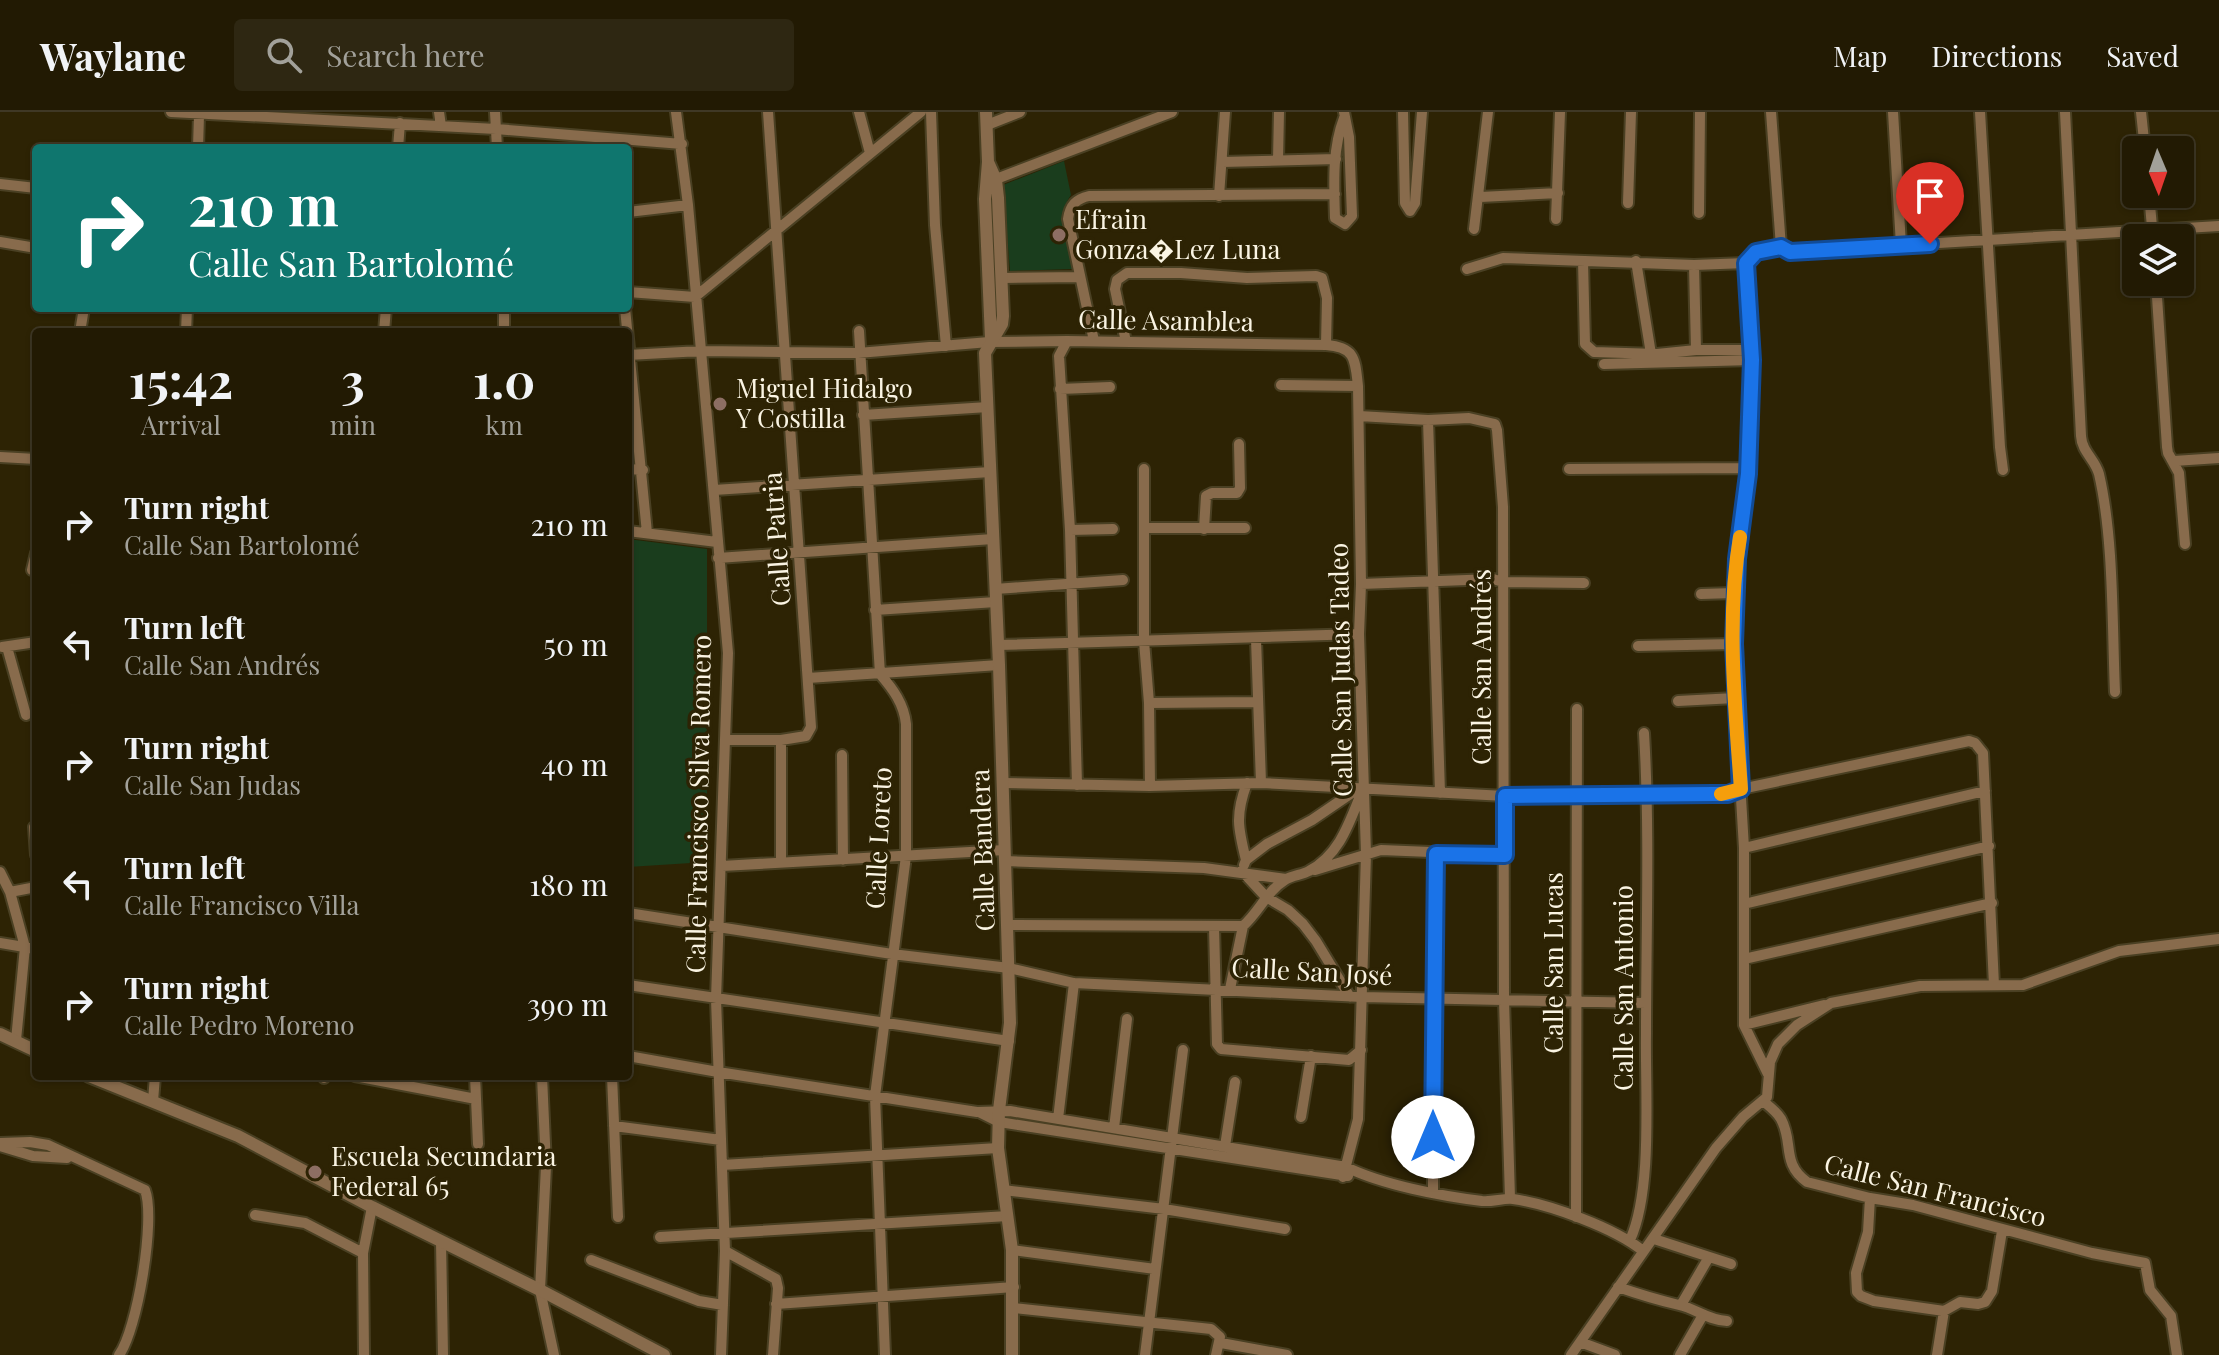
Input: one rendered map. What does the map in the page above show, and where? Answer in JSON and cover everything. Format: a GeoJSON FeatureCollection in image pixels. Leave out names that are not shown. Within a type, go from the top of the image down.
{"type":"FeatureCollection","features":[{"type":"Feature","properties":{"kind":"street"},"geometry":{"type":"LineString","coordinates":[[171,112],[496,129],[615,143],[682,144]]}},
{"type":"Feature","properties":{"kind":"street"},"geometry":{"type":"LineString","coordinates":[[439,112],[441,126]]}},
{"type":"Feature","properties":{"kind":"street"},"geometry":{"type":"LineString","coordinates":[[495,112],[497,144]]}},
{"type":"Feature","properties":{"kind":"street","name":"Calle Francisco Silva Romero"},"geometry":{"type":"LineString","coordinates":[[676,112],[688,205],[728,653],[716,999],[725,1251],[721,1355]]}},
{"type":"Feature","properties":{"kind":"street","name":"Calle Patria"},"geometry":{"type":"LineString","coordinates":[[768,112],[810,731],[806,736],[781,740]]}},
{"type":"Feature","properties":{"kind":"street"},"geometry":{"type":"LineString","coordinates":[[859,112],[870,153]]}},
{"type":"Feature","properties":{"kind":"street"},"geometry":{"type":"LineString","coordinates":[[632,292],[695,297],[921,112]]}},
{"type":"Feature","properties":{"kind":"street"},"geometry":{"type":"LineString","coordinates":[[931,112],[935,225],[946,346]]}},
{"type":"Feature","properties":{"kind":"street"},"geometry":{"type":"LineString","coordinates":[[990,340],[1002,324],[1003,278],[988,162],[987,118],[1020,112]]}},
{"type":"Feature","properties":{"kind":"street"},"geometry":{"type":"LineString","coordinates":[[990,181],[1172,112]]}},
{"type":"Feature","properties":{"kind":"street"},"geometry":{"type":"LineString","coordinates":[[1219,196],[1225,112]]}},
{"type":"Feature","properties":{"kind":"street"},"geometry":{"type":"LineString","coordinates":[[1278,160],[1279,112]]}},
{"type":"Feature","properties":{"kind":"street"},"geometry":{"type":"LineString","coordinates":[[1403,112],[1405,203],[1410,211],[1415,203],[1422,112]]}},
{"type":"Feature","properties":{"kind":"street"},"geometry":{"type":"LineString","coordinates":[[1474,229],[1488,112]]}},
{"type":"Feature","properties":{"kind":"street"},"geometry":{"type":"LineString","coordinates":[[1556,219],[1560,112]]}},
{"type":"Feature","properties":{"kind":"street"},"geometry":{"type":"LineString","coordinates":[[1628,203],[1631,112]]}},
{"type":"Feature","properties":{"kind":"street"},"geometry":{"type":"LineString","coordinates":[[1699,213],[1700,112]]}},
{"type":"Feature","properties":{"kind":"street"},"geometry":{"type":"LineString","coordinates":[[1771,112],[1781,247]]}},
{"type":"Feature","properties":{"kind":"street"},"geometry":{"type":"LineString","coordinates":[[1893,112],[1901,245]]}},
{"type":"Feature","properties":{"kind":"street"},"geometry":{"type":"LineString","coordinates":[[1980,112],[2003,470]]}},
{"type":"Feature","properties":{"kind":"street"},"geometry":{"type":"LineString","coordinates":[[2065,112],[2081,436],[2085,452],[2096,464],[2099,474],[2107,535],[2115,692]]}},
{"type":"Feature","properties":{"kind":"street"},"geometry":{"type":"LineString","coordinates":[[2141,112],[2144,136]]}},
{"type":"Feature","properties":{"kind":"street"},"geometry":{"type":"LineString","coordinates":[[198,144],[199,115]]}},
{"type":"Feature","properties":{"kind":"street"},"geometry":{"type":"LineString","coordinates":[[1344,115],[1349,137],[1352,216],[1345,224],[1335,218],[1336,138],[1344,115]]}},
{"type":"Feature","properties":{"kind":"street"},"geometry":{"type":"LineString","coordinates":[[398,144],[400,123]]}},
{"type":"Feature","properties":{"kind":"street"},"geometry":{"type":"LineString","coordinates":[[1222,162],[1336,159]]}},
{"type":"Feature","properties":{"kind":"street"},"geometry":{"type":"LineString","coordinates":[[990,181],[990,340]]}},
{"type":"Feature","properties":{"kind":"street"},"geometry":{"type":"LineString","coordinates":[[0,184],[32,188]]}},
{"type":"Feature","properties":{"kind":"street"},"geometry":{"type":"LineString","coordinates":[[1480,197],[1558,193]]}},
{"type":"Feature","properties":{"kind":"street"},"geometry":{"type":"LineString","coordinates":[[1094,341],[1068,219],[1069,210],[1079,198],[1335,194]]}},
{"type":"Feature","properties":{"kind":"street"},"geometry":{"type":"LineString","coordinates":[[632,212],[688,205]]}},
{"type":"Feature","properties":{"kind":"street"},"geometry":{"type":"LineString","coordinates":[[2194,229],[2219,226]]}},
{"type":"Feature","properties":{"kind":"street"},"geometry":{"type":"LineString","coordinates":[[1467,269],[1503,258],[1694,265],[1746,263],[1756,252],[1781,247],[1790,252],[2122,235]]}},
{"type":"Feature","properties":{"kind":"street"},"geometry":{"type":"LineString","coordinates":[[0,242],[32,247]]}},
{"type":"Feature","properties":{"kind":"street"},"geometry":{"type":"LineString","coordinates":[[1583,261],[1585,337],[1589,349],[1615,354],[1696,350],[1752,355]]}},
{"type":"Feature","properties":{"kind":"street"},"geometry":{"type":"LineString","coordinates":[[1636,261],[1651,354]]}},
{"type":"Feature","properties":{"kind":"street"},"geometry":{"type":"LineString","coordinates":[[1746,263],[1752,355],[1748,468],[1734,593],[1735,698],[1744,848],[1744,1025],[1768,1074]]}},
{"type":"Feature","properties":{"kind":"street"},"geometry":{"type":"LineString","coordinates":[[1694,265],[1696,350]]}},
{"type":"Feature","properties":{"kind":"street"},"geometry":{"type":"LineString","coordinates":[[1126,342],[1115,289],[1117,280],[1127,273],[1181,273],[1247,278],[1322,278],[1327,298],[1326,345]]}},
{"type":"Feature","properties":{"kind":"street"},"geometry":{"type":"LineString","coordinates":[[1003,278],[1080,277]]}},
{"type":"Feature","properties":{"kind":"street"},"geometry":{"type":"LineString","coordinates":[[2157,296],[2167,447],[2179,473],[2185,544]]}},
{"type":"Feature","properties":{"kind":"street","name":"Calle Loreto"},"geometry":{"type":"LineString","coordinates":[[859,331],[880,674],[905,712],[906,856],[875,1096],[885,1355]]}},
{"type":"Feature","properties":{"kind":"street","name":"Calle Asamblea"},"geometry":{"type":"LineString","coordinates":[[632,355],[701,351],[858,353],[990,340],[1343,346]]}},
{"type":"Feature","properties":{"kind":"street","name":"Calle Bandera"},"geometry":{"type":"LineString","coordinates":[[990,340],[985,353],[1009,968],[1009,1041],[998,1148],[1012,1250],[1012,1355]]}},
{"type":"Feature","properties":{"kind":"street"},"geometry":{"type":"LineString","coordinates":[[1067,341],[1059,356],[1070,530],[1077,785]]}},
{"type":"Feature","properties":{"kind":"street","name":"Calle San Judas Tadeo"},"geometry":{"type":"LineString","coordinates":[[1343,346],[1350,351],[1355,363],[1358,386],[1361,788],[1366,800],[1366,854],[1356,997],[1361,1050],[1358,1119],[1345,1172]]}},
{"type":"Feature","properties":{"kind":"street"},"geometry":{"type":"LineString","coordinates":[[1604,364],[1752,355]]}},
{"type":"Feature","properties":{"kind":"street"},"geometry":{"type":"LineString","coordinates":[[632,373],[647,533]]}},
{"type":"Feature","properties":{"kind":"street"},"geometry":{"type":"LineString","coordinates":[[1281,385],[1358,386]]}},
{"type":"Feature","properties":{"kind":"street"},"geometry":{"type":"LineString","coordinates":[[1060,389],[1110,387]]}},
{"type":"Feature","properties":{"kind":"street"},"geometry":{"type":"LineString","coordinates":[[863,415],[988,407]]}},
{"type":"Feature","properties":{"kind":"street"},"geometry":{"type":"LineString","coordinates":[[1359,416],[1428,420],[1440,793]]}},
{"type":"Feature","properties":{"kind":"street","name":"Calle San Andrés"},"geometry":{"type":"LineString","coordinates":[[1428,420],[1469,418],[1495,424],[1500,458],[1503,507],[1504,1000],[1510,1198]]}},
{"type":"Feature","properties":{"kind":"street"},"geometry":{"type":"LineString","coordinates":[[1204,529],[1206,496],[1212,493],[1237,493],[1240,488],[1239,444]]}},
{"type":"Feature","properties":{"kind":"street"},"geometry":{"type":"LineString","coordinates":[[0,457],[32,459]]}},
{"type":"Feature","properties":{"kind":"street"},"geometry":{"type":"LineString","coordinates":[[2174,461],[2219,458]]}},
{"type":"Feature","properties":{"kind":"street"},"geometry":{"type":"LineString","coordinates":[[1569,469],[1748,468]]}},
{"type":"Feature","properties":{"kind":"street"},"geometry":{"type":"LineString","coordinates":[[632,469],[643,470]]}},
{"type":"Feature","properties":{"kind":"street"},"geometry":{"type":"LineString","coordinates":[[1144,469],[1144,641],[1149,703],[1150,786]]}},
{"type":"Feature","properties":{"kind":"street"},"geometry":{"type":"LineString","coordinates":[[714,490],[990,472]]}},
{"type":"Feature","properties":{"kind":"street"},"geometry":{"type":"LineString","coordinates":[[1144,528],[1245,528]]}},
{"type":"Feature","properties":{"kind":"street"},"geometry":{"type":"LineString","coordinates":[[1070,530],[1113,529]]}},
{"type":"Feature","properties":{"kind":"street"},"geometry":{"type":"LineString","coordinates":[[632,531],[717,542]]}},
{"type":"Feature","properties":{"kind":"street"},"geometry":{"type":"LineString","coordinates":[[718,558],[993,539]]}},
{"type":"Feature","properties":{"kind":"street"},"geometry":{"type":"LineString","coordinates":[[1361,584],[1493,579],[1503,582],[1584,583]]}},
{"type":"Feature","properties":{"kind":"street"},"geometry":{"type":"LineString","coordinates":[[875,610],[1123,580]]}},
{"type":"Feature","properties":{"kind":"street"},"geometry":{"type":"LineString","coordinates":[[1701,594],[1734,593]]}},
{"type":"Feature","properties":{"kind":"street"},"geometry":{"type":"LineString","coordinates":[[998,645],[1359,634]]}},
{"type":"Feature","properties":{"kind":"street"},"geometry":{"type":"LineString","coordinates":[[1256,639],[1261,783]]}},
{"type":"Feature","properties":{"kind":"street"},"geometry":{"type":"LineString","coordinates":[[26,715],[3,647],[32,643]]}},
{"type":"Feature","properties":{"kind":"street"},"geometry":{"type":"LineString","coordinates":[[1638,646],[1734,644]]}},
{"type":"Feature","properties":{"kind":"street"},"geometry":{"type":"LineString","coordinates":[[808,678],[999,665]]}},
{"type":"Feature","properties":{"kind":"street"},"geometry":{"type":"LineString","coordinates":[[1678,701],[1735,698]]}},
{"type":"Feature","properties":{"kind":"street"},"geometry":{"type":"LineString","coordinates":[[1149,703],[1258,702]]}},
{"type":"Feature","properties":{"kind":"street","name":"Calle San Lucas"},"geometry":{"type":"LineString","coordinates":[[1576,1217],[1577,709]]}},
{"type":"Feature","properties":{"kind":"street","name":"Calle San Antonio"},"geometry":{"type":"LineString","coordinates":[[1630,1240],[1638,1223],[1642,1195],[1648,794],[1644,733]]}},
{"type":"Feature","properties":{"kind":"street"},"geometry":{"type":"LineString","coordinates":[[725,740],[781,740],[781,863]]}},
{"type":"Feature","properties":{"kind":"street"},"geometry":{"type":"LineString","coordinates":[[1003,783],[1150,786],[1261,783],[1505,796],[1728,794],[1969,741],[1983,753],[1994,985]]}},
{"type":"Feature","properties":{"kind":"street"},"geometry":{"type":"LineString","coordinates":[[842,755],[843,860]]}},
{"type":"Feature","properties":{"kind":"street"},"geometry":{"type":"LineString","coordinates":[[1247,783],[1239,804],[1237,822],[1244,865],[1266,897],[1288,910],[1303,924],[1356,997]]}},
{"type":"Feature","properties":{"kind":"street"},"geometry":{"type":"LineString","coordinates":[[1244,865],[1267,844],[1312,820],[1361,788]]}},
{"type":"Feature","properties":{"kind":"street"},"geometry":{"type":"LineString","coordinates":[[1308,872],[1335,850],[1342,840],[1361,788]]}},
{"type":"Feature","properties":{"kind":"street"},"geometry":{"type":"LineString","coordinates":[[1744,848],[1985,791]]}},
{"type":"Feature","properties":{"kind":"street"},"geometry":{"type":"LineString","coordinates":[[1744,904],[1989,846]]}},
{"type":"Feature","properties":{"kind":"street"},"geometry":{"type":"LineString","coordinates":[[1230,989],[1243,926],[1254,917],[1266,897],[1286,879],[1381,850],[1505,855]]}},
{"type":"Feature","properties":{"kind":"street"},"geometry":{"type":"LineString","coordinates":[[1433,1192],[1436,854]]}},
{"type":"Feature","properties":{"kind":"street"},"geometry":{"type":"LineString","coordinates":[[722,866],[906,856],[1005,856],[1244,865],[1286,879]]}},
{"type":"Feature","properties":{"kind":"street"},"geometry":{"type":"LineString","coordinates":[[0,872],[30,948],[16,1040]]}},
{"type":"Feature","properties":{"kind":"street"},"geometry":{"type":"LineString","coordinates":[[10,892],[32,888]]}},
{"type":"Feature","properties":{"kind":"street"},"geometry":{"type":"LineString","coordinates":[[1744,959],[1992,903]]}},
{"type":"Feature","properties":{"kind":"street","name":"Calle San José"},"geometry":{"type":"LineString","coordinates":[[632,914],[892,954],[1009,968],[1074,983],[1433,1000],[1646,1003]]}},
{"type":"Feature","properties":{"kind":"street"},"geometry":{"type":"LineString","coordinates":[[1007,925],[1243,926]]}},
{"type":"Feature","properties":{"kind":"street"},"geometry":{"type":"LineString","coordinates":[[1217,926],[1217,1044],[1221,1049],[1349,1060],[1361,1050]]}},
{"type":"Feature","properties":{"kind":"street"},"geometry":{"type":"LineString","coordinates":[[1744,1025],[1831,1003],[1920,986],[2011,986],[2035,982],[2119,951],[2219,939]]}},
{"type":"Feature","properties":{"kind":"street"},"geometry":{"type":"LineString","coordinates":[[0,943],[30,948]]}},
{"type":"Feature","properties":{"kind":"street"},"geometry":{"type":"LineString","coordinates":[[1058,1119],[1074,983]]}},
{"type":"Feature","properties":{"kind":"street"},"geometry":{"type":"LineString","coordinates":[[632,986],[1009,1041]]}},
{"type":"Feature","properties":{"kind":"street"},"geometry":{"type":"LineString","coordinates":[[1571,1355],[1716,1148],[1743,1117],[1763,1101],[1769,1092],[1768,1074],[1773,1054],[1786,1034],[1831,1003]]}},
{"type":"Feature","properties":{"kind":"street"},"geometry":{"type":"LineString","coordinates":[[1114,1128],[1127,1019]]}},
{"type":"Feature","properties":{"kind":"street"},"geometry":{"type":"LineString","coordinates":[[0,1034],[32,1049]]}},
{"type":"Feature","properties":{"kind":"street"},"geometry":{"type":"LineString","coordinates":[[1145,1355],[1183,1050]]}},
{"type":"Feature","properties":{"kind":"street"},"geometry":{"type":"LineString","coordinates":[[1301,1117],[1311,1056]]}},
{"type":"Feature","properties":{"kind":"street"},"geometry":{"type":"LineString","coordinates":[[632,1057],[977,1112],[1170,1150],[1361,1174],[1484,1201],[1510,1198],[1576,1217],[1630,1240],[1643,1251]]}},
{"type":"Feature","properties":{"kind":"street"},"geometry":{"type":"LineString","coordinates":[[1349,1060],[1358,1074]]}},
{"type":"Feature","properties":{"kind":"street"},"geometry":{"type":"LineString","coordinates":[[99,1080],[238,1136],[664,1355]]}},
{"type":"Feature","properties":{"kind":"street"},"geometry":{"type":"LineString","coordinates":[[153,1101],[155,1080]]}},
{"type":"Feature","properties":{"kind":"street"},"geometry":{"type":"LineString","coordinates":[[376,1080],[476,1099]]}},
{"type":"Feature","properties":{"kind":"street"},"geometry":{"type":"LineString","coordinates":[[475,1080],[478,1144]]}},
{"type":"Feature","properties":{"kind":"street"},"geometry":{"type":"LineString","coordinates":[[542,1080],[546,1166],[540,1290],[554,1355]]}},
{"type":"Feature","properties":{"kind":"street"},"geometry":{"type":"LineString","coordinates":[[612,1080],[618,1217]]}},
{"type":"Feature","properties":{"kind":"street"},"geometry":{"type":"LineString","coordinates":[[1225,1146],[1235,1082]]}},
{"type":"Feature","properties":{"kind":"street","name":"Calle San Francisco"},"geometry":{"type":"LineString","coordinates":[[1763,1101],[1781,1119],[1790,1160],[1799,1176],[1816,1186],[1913,1205],[2002,1231],[2145,1263],[2150,1290],[2171,1316],[2177,1355]]}},
{"type":"Feature","properties":{"kind":"street"},"geometry":{"type":"LineString","coordinates":[[999,1116],[1058,1119],[1114,1128],[1225,1146],[1345,1172]]}},
{"type":"Feature","properties":{"kind":"street"},"geometry":{"type":"LineString","coordinates":[[614,1126],[721,1140]]}},
{"type":"Feature","properties":{"kind":"street"},"geometry":{"type":"LineString","coordinates":[[0,1145],[30,1142],[48,1145],[140,1186],[148,1196],[146,1254],[130,1337],[119,1355]]}},
{"type":"Feature","properties":{"kind":"street"},"geometry":{"type":"LineString","coordinates":[[722,1165],[998,1148]]}},
{"type":"Feature","properties":{"kind":"street"},"geometry":{"type":"LineString","coordinates":[[1003,1190],[1164,1209],[1285,1229]]}},
{"type":"Feature","properties":{"kind":"street"},"geometry":{"type":"LineString","coordinates":[[1870,1198],[1868,1232],[1856,1273],[1857,1292],[1874,1301],[1944,1311],[1960,1302],[1978,1304],[1989,1298],[2002,1231]]}},
{"type":"Feature","properties":{"kind":"street"},"geometry":{"type":"LineString","coordinates":[[364,1355],[363,1253],[372,1207]]}},
{"type":"Feature","properties":{"kind":"street"},"geometry":{"type":"LineString","coordinates":[[255,1215],[305,1223],[363,1253]]}},
{"type":"Feature","properties":{"kind":"street"},"geometry":{"type":"LineString","coordinates":[[660,1237],[1008,1216]]}},
{"type":"Feature","properties":{"kind":"street"},"geometry":{"type":"LineString","coordinates":[[1654,1239],[1731,1264]]}},
{"type":"Feature","properties":{"kind":"street"},"geometry":{"type":"LineString","coordinates":[[441,1241],[443,1355]]}},
{"type":"Feature","properties":{"kind":"street"},"geometry":{"type":"LineString","coordinates":[[1012,1250],[1155,1269]]}},
{"type":"Feature","properties":{"kind":"street"},"geometry":{"type":"LineString","coordinates":[[725,1251],[776,1279],[773,1355]]}},
{"type":"Feature","properties":{"kind":"street"},"geometry":{"type":"LineString","coordinates":[[1681,1305],[1709,1257]]}},
{"type":"Feature","properties":{"kind":"street"},"geometry":{"type":"LineString","coordinates":[[591,1260],[699,1301],[723,1305]]}},
{"type":"Feature","properties":{"kind":"street"},"geometry":{"type":"LineString","coordinates":[[776,1304],[1014,1287]]}},
{"type":"Feature","properties":{"kind":"street"},"geometry":{"type":"LineString","coordinates":[[1618,1287],[1665,1303],[1681,1305],[1709,1319],[1727,1321]]}},
{"type":"Feature","properties":{"kind":"street"},"geometry":{"type":"LineString","coordinates":[[1013,1308],[1190,1326],[1217,1332],[1221,1343],[1216,1355]]}},
{"type":"Feature","properties":{"kind":"street"},"geometry":{"type":"LineString","coordinates":[[1937,1355],[1944,1311]]}},
{"type":"Feature","properties":{"kind":"street"},"geometry":{"type":"LineString","coordinates":[[1680,1355],[1703,1315]]}},
{"type":"Feature","properties":{"kind":"street"},"geometry":{"type":"LineString","coordinates":[[1580,1342],[1615,1355]]}},
{"type":"Feature","properties":{"kind":"street"},"geometry":{"type":"LineString","coordinates":[[1221,1343],[1287,1355]]}},
{"type":"Feature","properties":{"kind":"green space"},"geometry":{"type":"Polygon","coordinates":[[[1064,161],[1071,195],[1063,222],[1073,269],[1010,271],[1003,185],[1064,161]]]}},
{"type":"Feature","properties":{"kind":"green space"},"geometry":{"type":"Polygon","coordinates":[[[632,540],[707,549],[707,862],[632,867],[632,540]]]}},
{"type":"Feature","properties":{"kind":"slow traffic"},"geometry":{"type":"LineString","coordinates":[[1721,794],[1741,789],[1734,644],[1734,593],[1740,537]]}},
{"type":"Feature","properties":{"kind":"place","name":"Efrain Gonza�Lez Luna"},"geometry":{"type":"Point","coordinates":[1059,235]}},
{"type":"Feature","properties":{"kind":"place","name":"Miguel Hidalgo Y Costilla"},"geometry":{"type":"Point","coordinates":[720,404]}},
{"type":"Feature","properties":{"kind":"place","name":"Escuela Secundaria Federal 65"},"geometry":{"type":"Point","coordinates":[315,1172]}},
{"type":"Feature","properties":{"kind":"route"},"geometry":{"type":"LineString","coordinates":[[1433,1137],[1436,854],[1505,855],[1505,796],[1728,794],[1741,789],[1735,698],[1734,593],[1748,474],[1752,360],[1746,263],[1756,252],[1781,247],[1790,252],[1930,244]]}}]}
